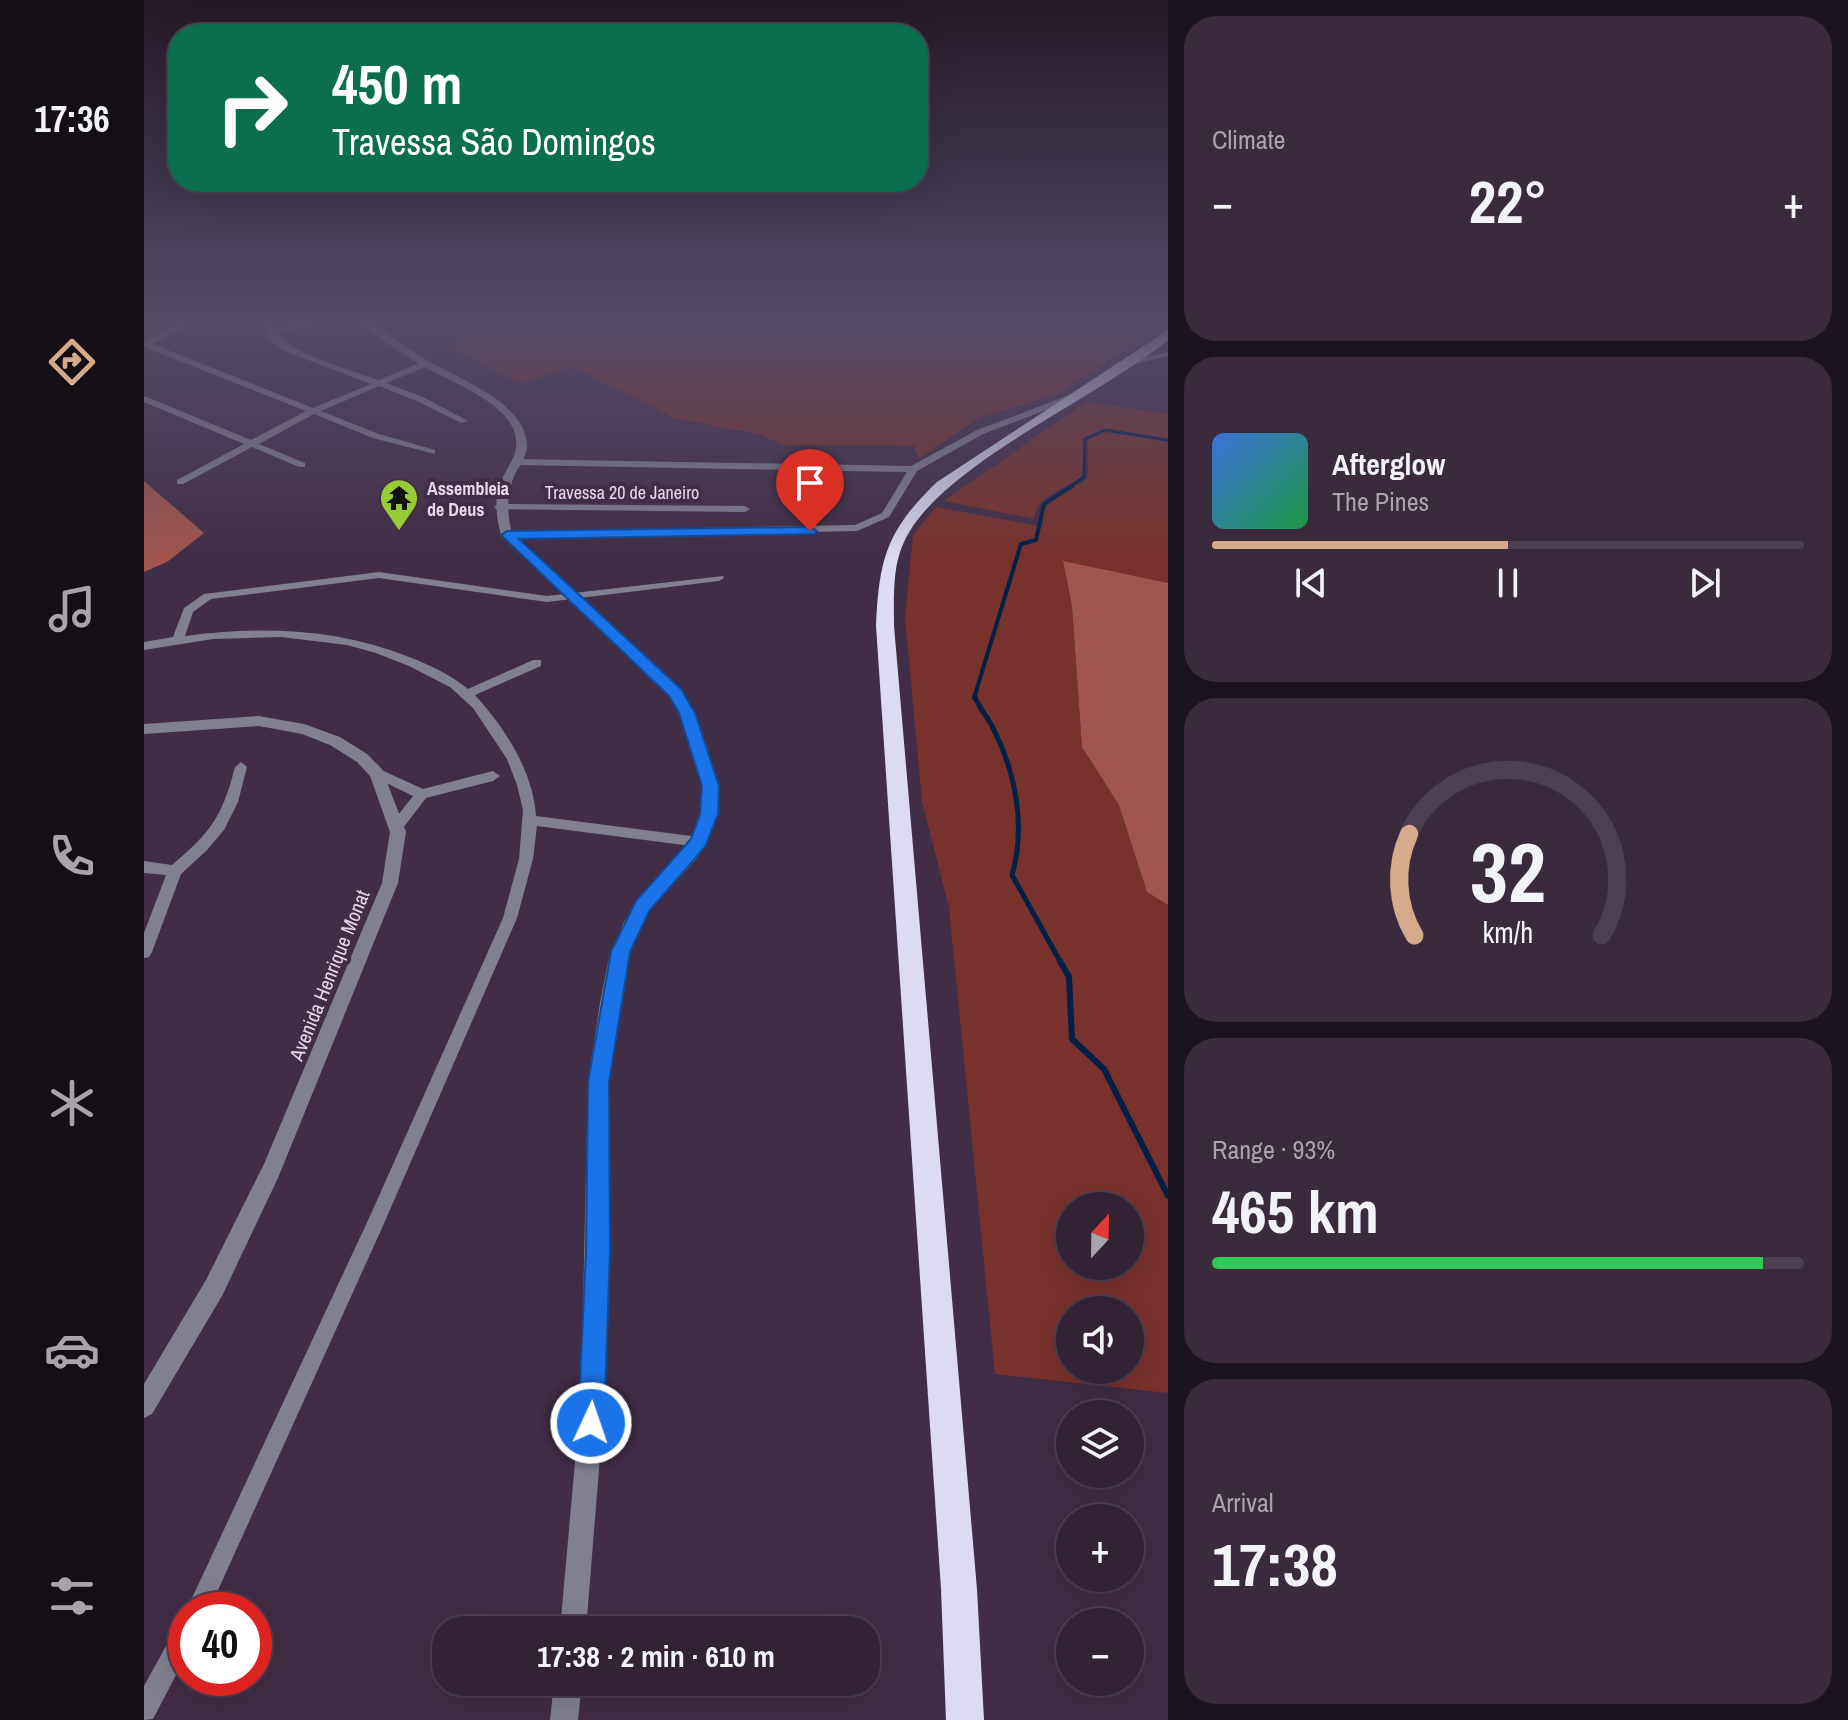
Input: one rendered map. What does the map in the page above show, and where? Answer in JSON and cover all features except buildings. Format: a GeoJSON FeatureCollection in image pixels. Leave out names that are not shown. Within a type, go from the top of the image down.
{"type":"FeatureCollection","features":[{"type":"Feature","properties":{"kind":"highway"},"geometry":{"type":"LineString","coordinates":[[965,1720],[956,1542],[885,626],[887,575],[896,541],[922,504],[949,480],[1073,400]]}},
{"type":"Feature","properties":{"kind":"street"},"geometry":{"type":"LineString","coordinates":[[147,400],[302,465]]}},
{"type":"Feature","properties":{"kind":"street"},"geometry":{"type":"LineString","coordinates":[[286,400],[386,439],[432,452]]}},
{"type":"Feature","properties":{"kind":"street"},"geometry":{"type":"LineString","coordinates":[[180,482],[248,444],[339,400]]}},
{"type":"Feature","properties":{"kind":"street"},"geometry":{"type":"LineString","coordinates":[[423,400],[464,421]]}},
{"type":"Feature","properties":{"kind":"street"},"geometry":{"type":"LineString","coordinates":[[490,400],[504,412],[522,437],[522,450],[504,485],[499,507],[507,535],[568,595],[661,678],[687,713],[710,786],[709,814],[699,842],[642,906],[629,928],[620,952],[602,1054],[598,1082],[593,1395],[574,1616]]}},
{"type":"Feature","properties":{"kind":"street"},"geometry":{"type":"LineString","coordinates":[[516,462],[913,469],[980,432],[1062,400]]}},
{"type":"Feature","properties":{"kind":"street"},"geometry":{"type":"LineString","coordinates":[[507,535],[849,529],[886,515],[913,469]]}},
{"type":"Feature","properties":{"kind":"street","name":"Travessa 20 de Janeiro"},"geometry":{"type":"LineString","coordinates":[[499,507],[745,509]]}},
{"type":"Feature","properties":{"kind":"street"},"geometry":{"type":"LineString","coordinates":[[178,640],[188,610],[208,596],[317,581],[379,575],[525,598],[719,578]]}},
{"type":"Feature","properties":{"kind":"street"},"geometry":{"type":"LineString","coordinates":[[144,646],[273,630],[328,636],[400,657],[445,678],[467,694],[504,740],[520,777],[530,820],[522,879],[510,918],[364,1250],[205,1592]]}},
{"type":"Feature","properties":{"kind":"street"},"geometry":{"type":"LineString","coordinates":[[467,694],[537,663]]}},
{"type":"Feature","properties":{"kind":"street"},"geometry":{"type":"LineString","coordinates":[[144,729],[239,720],[280,724],[335,741],[362,758],[377,773],[422,794]]}},
{"type":"Feature","properties":{"kind":"street"},"geometry":{"type":"LineString","coordinates":[[144,952],[175,871],[207,843],[230,814],[241,767]]}},
{"type":"Feature","properties":{"kind":"street"},"geometry":{"type":"LineString","coordinates":[[377,773],[398,824],[422,794],[493,776]]}},
{"type":"Feature","properties":{"kind":"street"},"geometry":{"type":"LineString","coordinates":[[530,820],[699,842]]}},
{"type":"Feature","properties":{"kind":"street","name":"Avenida Henrique Monat"},"geometry":{"type":"LineString","coordinates":[[144,1406],[214,1288],[271,1171],[390,883],[398,824]]}},
{"type":"Feature","properties":{"kind":"street"},"geometry":{"type":"LineString","coordinates":[[144,867],[175,871]]}},
{"type":"Feature","properties":{"kind":"street"},"geometry":{"type":"LineString","coordinates":[[144,1710],[168,1665]]}},
{"type":"Feature","properties":{"kind":"street"},"geometry":{"type":"LineString","coordinates":[[564,1720],[567,1696]]}},
{"type":"Feature","properties":{"kind":"shaded area"},"geometry":{"type":"Polygon","coordinates":[[[639,400],[1039,400],[980,417],[919,459],[914,446],[785,445],[758,434],[674,418],[639,400]]]}},
{"type":"Feature","properties":{"kind":"shaded area"},"geometry":{"type":"Polygon","coordinates":[[[1086,402],[1168,414],[1168,439],[1104,429],[1083,438],[1082,477],[1046,498],[1036,510],[1034,519],[944,501],[1086,402]]]}},
{"type":"Feature","properties":{"kind":"shaded area"},"geometry":{"type":"Polygon","coordinates":[[[1106,432],[1168,442],[1168,583],[1063,562],[1072,606],[1082,747],[1119,805],[1147,892],[1168,905],[1168,1393],[1086,1384],[1144,1384],[1144,1296],[1056,1296],[1056,1381],[995,1374],[949,908],[922,801],[905,618],[913,535],[936,507],[1043,527],[1043,508],[1088,478],[1088,440],[1106,432]]]}},
{"type":"Feature","properties":{"kind":"shaded area"},"geometry":{"type":"Polygon","coordinates":[[[144,481],[204,533],[167,562],[144,572],[144,481]]]}},
{"type":"Feature","properties":{"kind":"shaded area"},"geometry":{"type":"Polygon","coordinates":[[[1063,561],[1168,583],[1168,905],[1147,892],[1119,805],[1082,747],[1072,606],[1063,561]]]}},
{"type":"Feature","properties":{"kind":"waterway"},"geometry":{"type":"LineString","coordinates":[[1068,488],[1084,477],[1085,439],[1105,430],[1168,440]]}},
{"type":"Feature","properties":{"kind":"waterway"},"geometry":{"type":"LineString","coordinates":[[974,698],[1021,544],[1036,540],[1044,504],[1072,486]]}},
{"type":"Feature","properties":{"kind":"waterway"},"geometry":{"type":"LineString","coordinates":[[975,696],[1001,745],[1013,782],[1018,838],[1012,875],[1061,963]]}},
{"type":"Feature","properties":{"kind":"waterway"},"geometry":{"type":"LineString","coordinates":[[1060,961],[1069,977],[1072,1039],[1104,1069],[1168,1196]]}},
{"type":"Feature","properties":{"kind":"place","name":"Assembleia de Deus"},"geometry":{"type":"Point","coordinates":[399,532]}},
{"type":"Feature","properties":{"kind":"route"},"geometry":{"type":"LineString","coordinates":[[591,1423],[598,1251],[598,1082],[620,952],[642,906],[699,842],[709,814],[710,786],[687,713],[675,693],[507,535],[810,531]]}}]}
